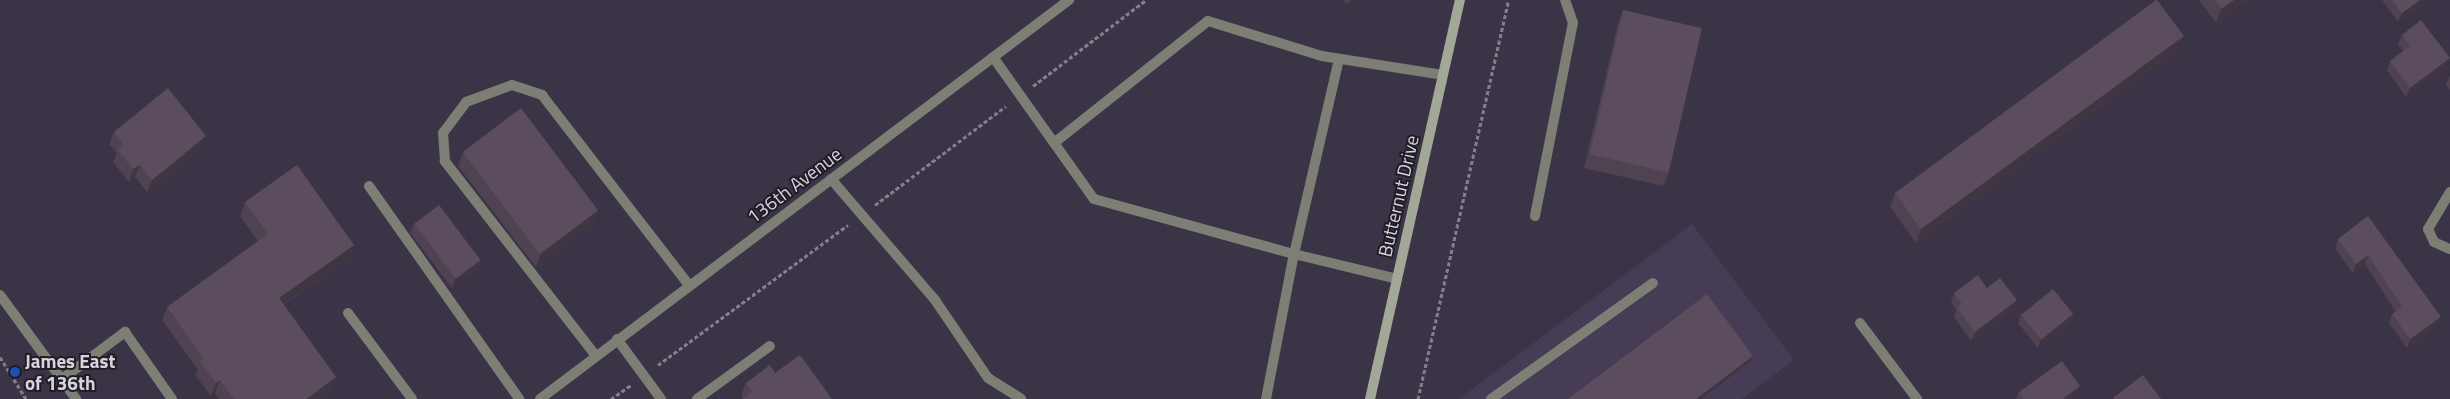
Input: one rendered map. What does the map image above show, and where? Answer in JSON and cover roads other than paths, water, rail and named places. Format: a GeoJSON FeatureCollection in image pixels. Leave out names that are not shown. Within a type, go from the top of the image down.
{"type":"FeatureCollection","features":[{"type":"Feature","properties":{"kind":"main road","name":"Butternut Drive"},"geometry":{"type":"LineString","coordinates":[[1370,399],[1460,0]]}},
{"type":"Feature","properties":{"kind":"street"},"geometry":{"type":"LineString","coordinates":[[1535,216],[1573,23],[1565,0]]}},
{"type":"Feature","properties":{"kind":"street","name":"136th Avenue"},"geometry":{"type":"LineString","coordinates":[[540,399],[1063,2]]}},
{"type":"Feature","properties":{"kind":"street"},"geometry":{"type":"LineString","coordinates":[[1054,143],[1208,21],[1339,58],[1443,75]]}},
{"type":"Feature","properties":{"kind":"street"},"geometry":{"type":"LineString","coordinates":[[993,57],[1094,200],[1294,254],[1397,278]]}},
{"type":"Feature","properties":{"kind":"street"},"geometry":{"type":"LineString","coordinates":[[1266,399],[1294,254],[1339,58]]}},
{"type":"Feature","properties":{"kind":"street"},"geometry":{"type":"LineString","coordinates":[[596,356],[445,161],[443,133],[466,102],[512,85],[542,95],[689,286]]}},
{"type":"Feature","properties":{"kind":"street"},"geometry":{"type":"LineString","coordinates":[[831,178],[864,213],[935,300],[988,378],[1021,399]]}},
{"type":"Feature","properties":{"kind":"street"},"geometry":{"type":"LineString","coordinates":[[369,186],[519,399]]}},
{"type":"Feature","properties":{"kind":"street"},"geometry":{"type":"LineString","coordinates":[[2450,192],[2428,229],[2434,242],[2450,249]]}},
{"type":"Feature","properties":{"kind":"street"},"geometry":{"type":"LineString","coordinates":[[1491,399],[1653,283]]}},
{"type":"Feature","properties":{"kind":"street"},"geometry":{"type":"LineString","coordinates":[[0,295],[76,399]]}},
{"type":"Feature","properties":{"kind":"street"},"geometry":{"type":"LineString","coordinates":[[348,313],[412,399]]}},
{"type":"Feature","properties":{"kind":"street"},"geometry":{"type":"LineString","coordinates":[[1860,323],[1917,399]]}},
{"type":"Feature","properties":{"kind":"street"},"geometry":{"type":"LineString","coordinates":[[62,379],[125,332],[172,399]]}},
{"type":"Feature","properties":{"kind":"street"},"geometry":{"type":"LineString","coordinates":[[617,339],[661,399]]}},
{"type":"Feature","properties":{"kind":"street"},"geometry":{"type":"LineString","coordinates":[[697,399],[770,346]]}},
{"type":"Feature","properties":{"kind":"place","name":"James East of 136th"},"geometry":{"type":"Point","coordinates":[15,372]}}]}
